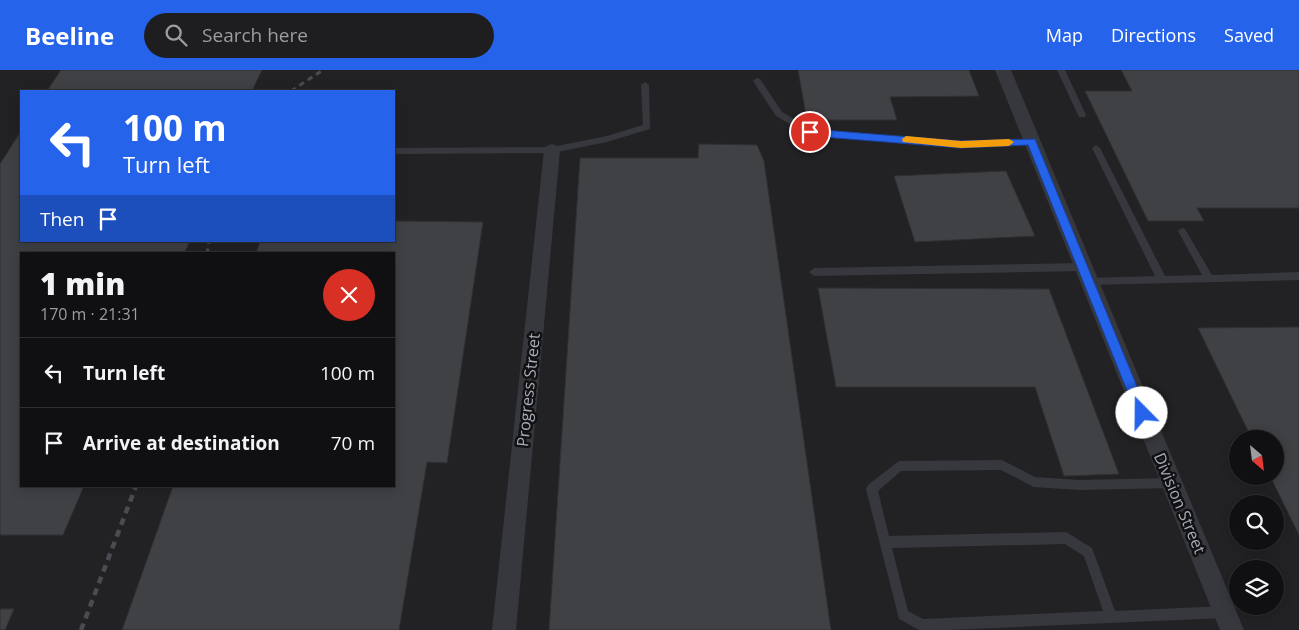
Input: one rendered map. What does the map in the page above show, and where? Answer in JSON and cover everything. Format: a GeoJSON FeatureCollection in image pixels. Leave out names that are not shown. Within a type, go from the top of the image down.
{"type":"FeatureCollection","features":[{"type":"Feature","properties":{"kind":"street","name":"Division Street"},"geometry":{"type":"LineString","coordinates":[[1003,70],[1229,621]]}},
{"type":"Feature","properties":{"kind":"street","name":"Progress Street"},"geometry":{"type":"LineString","coordinates":[[504,630],[552,150]]}},
{"type":"Feature","properties":{"kind":"lane"},"geometry":{"type":"LineString","coordinates":[[1060,70],[1082,115]]}},
{"type":"Feature","properties":{"kind":"lane"},"geometry":{"type":"LineString","coordinates":[[757,81],[779,114],[810,132],[961,144],[1032,141]]}},
{"type":"Feature","properties":{"kind":"lane"},"geometry":{"type":"LineString","coordinates":[[395,151],[552,150],[607,140],[647,127],[645,85]]}},
{"type":"Feature","properties":{"kind":"lane"},"geometry":{"type":"LineString","coordinates":[[1096,148],[1162,280]]}},
{"type":"Feature","properties":{"kind":"lane"},"geometry":{"type":"LineString","coordinates":[[1182,231],[1209,278]]}},
{"type":"Feature","properties":{"kind":"lane"},"geometry":{"type":"LineString","coordinates":[[814,272],[1086,275],[1162,280],[1299,276]]}},
{"type":"Feature","properties":{"kind":"lane"},"geometry":{"type":"LineString","coordinates":[[1171,483],[1079,485],[1034,482],[1002,465],[899,466],[872,489],[903,615],[922,625],[1111,616],[1229,621]]}},
{"type":"Feature","properties":{"kind":"lane"},"geometry":{"type":"LineString","coordinates":[[885,542],[1066,538],[1088,552],[1111,616]]}},
{"type":"Feature","properties":{"kind":"shaded area"},"geometry":{"type":"Polygon","coordinates":[[[0,70],[1299,70],[1299,630],[0,630],[0,70]]]}},
{"type":"Feature","properties":{"kind":"building"},"geometry":{"type":"Polygon","coordinates":[[[61,70],[262,70],[252,90],[48,90],[61,70]]]}},
{"type":"Feature","properties":{"kind":"building"},"geometry":{"type":"Polygon","coordinates":[[[798,70],[969,70],[979,96],[890,97],[897,120],[807,120],[798,70]]]}},
{"type":"Feature","properties":{"kind":"building"},"geometry":{"type":"Polygon","coordinates":[[[1121,70],[1299,70],[1299,208],[1197,208],[1204,221],[1148,221],[1085,91],[1132,91],[1121,70]]]}},
{"type":"Feature","properties":{"kind":"building"},"geometry":{"type":"Polygon","coordinates":[[[20,133],[20,242],[190,242],[185,252],[20,252],[20,487],[84,487],[63,535],[0,535],[0,164],[20,133]]]}},
{"type":"Feature","properties":{"kind":"building"},"geometry":{"type":"Polygon","coordinates":[[[699,144],[757,145],[764,161],[831,630],[549,630],[580,158],[698,158],[699,144]]]}},
{"type":"Feature","properties":{"kind":"building"},"geometry":{"type":"Polygon","coordinates":[[[1006,171],[1035,236],[915,242],[894,176],[1006,171]]]}},
{"type":"Feature","properties":{"kind":"building"},"geometry":{"type":"Polygon","coordinates":[[[395,221],[483,222],[447,463],[427,462],[399,630],[122,630],[173,487],[395,487],[395,252],[257,252],[260,242],[395,242],[395,221]]]}},
{"type":"Feature","properties":{"kind":"building"},"geometry":{"type":"Polygon","coordinates":[[[818,288],[1049,289],[1119,474],[1064,476],[1035,387],[836,387],[818,288]]]}},
{"type":"Feature","properties":{"kind":"building"},"geometry":{"type":"Polygon","coordinates":[[[1299,327],[1299,535],[1284,504],[1284,495],[1279,495],[1274,485],[1284,485],[1284,430],[1248,430],[1198,328],[1299,327]]]}},
{"type":"Feature","properties":{"kind":"building"},"geometry":{"type":"Polygon","coordinates":[[[0,609],[14,609],[5,630],[0,630],[0,609]]]}},
{"type":"Feature","properties":{"kind":"railway"},"geometry":{"type":"LineString","coordinates":[[293,90],[323,70]]}},
{"type":"Feature","properties":{"kind":"railway"},"geometry":{"type":"LineString","coordinates":[[207,252],[209,242]]}},
{"type":"Feature","properties":{"kind":"railway"},"geometry":{"type":"LineString","coordinates":[[81,630],[136,487]]}},
{"type":"Feature","properties":{"kind":"slow traffic"},"geometry":{"type":"LineString","coordinates":[[906,139],[961,144],[1009,142]]}},
{"type":"Feature","properties":{"kind":"route"},"geometry":{"type":"LineString","coordinates":[[810,132],[961,144],[1032,141],[1142,413]]}}]}
